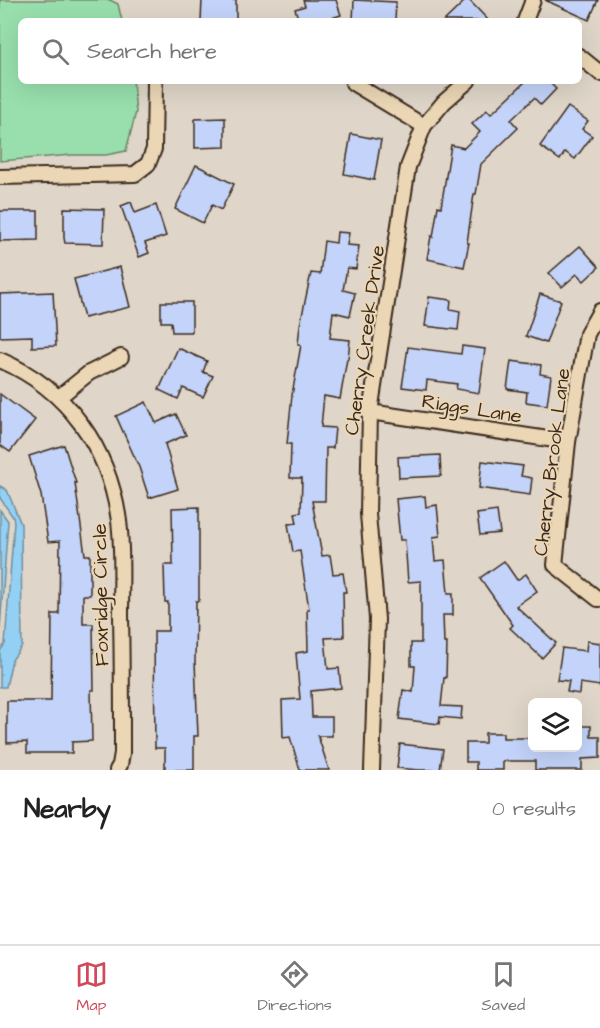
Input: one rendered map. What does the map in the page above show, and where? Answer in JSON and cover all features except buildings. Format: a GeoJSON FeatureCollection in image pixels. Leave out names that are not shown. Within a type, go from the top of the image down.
{"type":"FeatureCollection","features":[{"type":"Feature","properties":{"kind":"street"},"geometry":{"type":"LineString","coordinates":[[526,18],[533,0]]}},
{"type":"Feature","properties":{"kind":"street"},"geometry":{"type":"LineString","coordinates":[[582,58],[600,73]]}},
{"type":"Feature","properties":{"kind":"street"},"geometry":{"type":"LineString","coordinates":[[0,177],[135,174],[148,164],[154,149],[155,84]]}},
{"type":"Feature","properties":{"kind":"street"},"geometry":{"type":"LineString","coordinates":[[355,84],[424,126]]}},
{"type":"Feature","properties":{"kind":"street","name":"Cherry Creek Drive"},"geometry":{"type":"LineString","coordinates":[[372,770],[377,619],[368,514],[370,412],[408,167],[424,126],[444,102],[465,84]]}},
{"type":"Feature","properties":{"kind":"street","name":"Cherry Brook Lane"},"geometry":{"type":"LineString","coordinates":[[600,311],[587,334],[568,442],[555,565],[600,599]]}},
{"type":"Feature","properties":{"kind":"street"},"geometry":{"type":"LineString","coordinates":[[59,397],[89,373],[121,357]]}},
{"type":"Feature","properties":{"kind":"street","name":"Foxridge Circle"},"geometry":{"type":"LineString","coordinates":[[0,360],[28,374],[59,397],[76,417],[100,456],[111,482],[121,543],[122,753],[117,770]]}},
{"type":"Feature","properties":{"kind":"street","name":"Riggs Lane"},"geometry":{"type":"LineString","coordinates":[[370,412],[568,442]]}},
{"type":"Feature","properties":{"kind":"green space"},"geometry":{"type":"Polygon","coordinates":[[[0,0],[110,0],[118,4],[121,18],[18,18],[18,84],[133,84],[136,112],[126,151],[106,155],[72,155],[0,161],[0,0]]]}},
{"type":"Feature","properties":{"kind":"water"},"geometry":{"type":"Polygon","coordinates":[[[0,486],[7,490],[21,524],[22,646],[12,660],[6,687],[0,687],[0,651],[5,644],[14,522],[0,498],[0,486]]]}},
{"type":"Feature","properties":{"kind":"water"},"geometry":{"type":"Polygon","coordinates":[[[0,510],[8,521],[0,629],[0,510]]]}}]}
